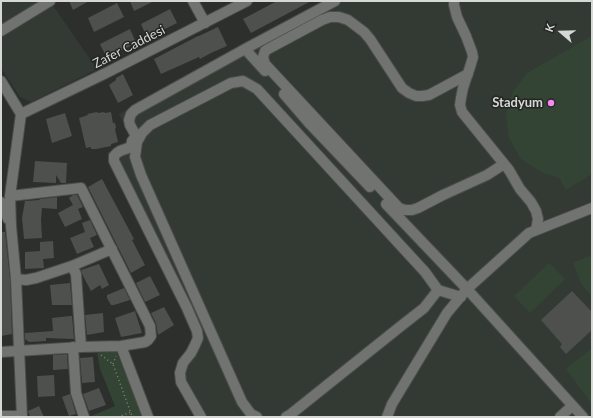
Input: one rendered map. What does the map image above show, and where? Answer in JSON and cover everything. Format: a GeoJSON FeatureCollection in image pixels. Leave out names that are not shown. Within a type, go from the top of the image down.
{"type":"FeatureCollection","features":[{"type":"Feature","properties":{"kind":"street"},"geometry":{"type":"LineString","coordinates":[[1,32],[50,1]]}},
{"type":"Feature","properties":{"kind":"street"},"geometry":{"type":"LineString","coordinates":[[193,1],[205,22]]}},
{"type":"Feature","properties":{"kind":"street","name":"Zafer Caddesi"},"geometry":{"type":"LineString","coordinates":[[21,114],[248,1]]}},
{"type":"Feature","properties":{"kind":"street"},"geometry":{"type":"LineString","coordinates":[[201,417],[181,382],[180,373],[183,363],[191,353],[198,338],[197,331],[114,161],[114,156],[120,151],[131,147],[132,141],[136,136],[129,120],[131,114],[135,110],[335,1]]}},
{"type":"Feature","properties":{"kind":"street"},"geometry":{"type":"LineString","coordinates":[[454,1],[457,17],[466,36],[473,57],[463,88],[460,105],[462,112],[509,170],[520,189],[531,202],[538,219],[536,230]]}},
{"type":"Feature","properties":{"kind":"street"},"geometry":{"type":"LineString","coordinates":[[468,74],[429,95],[416,96],[402,88],[364,32],[348,20],[330,16],[268,49],[263,57],[265,64],[399,208],[405,210],[418,208],[487,175],[504,164]]}},
{"type":"Feature","properties":{"kind":"street"},"geometry":{"type":"LineString","coordinates":[[245,49],[309,123],[464,293],[572,406],[579,416]]}},
{"type":"Feature","properties":{"kind":"street"},"geometry":{"type":"LineString","coordinates":[[1,81],[21,114],[10,196],[16,279],[22,416],[1,416]]}},
{"type":"Feature","properties":{"kind":"street"},"geometry":{"type":"LineString","coordinates":[[257,417],[251,414],[242,402],[141,175],[135,157],[137,142],[142,132],[150,125],[231,82],[243,81],[257,90],[425,272],[438,290],[464,293]]}},
{"type":"Feature","properties":{"kind":"street"},"geometry":{"type":"LineString","coordinates":[[1,352],[81,347],[119,349],[145,342],[151,336],[150,326],[81,188],[10,196]]}},
{"type":"Feature","properties":{"kind":"street"},"geometry":{"type":"LineString","coordinates":[[1,202],[11,226]]}},
{"type":"Feature","properties":{"kind":"street"},"geometry":{"type":"LineString","coordinates":[[387,417],[392,404],[448,313],[464,293],[529,233],[592,208]]}},
{"type":"Feature","properties":{"kind":"street"},"geometry":{"type":"LineString","coordinates":[[16,279],[26,280],[36,278],[112,250]]}},
{"type":"Feature","properties":{"kind":"street"},"geometry":{"type":"LineString","coordinates":[[72,266],[76,274],[81,347],[76,393],[84,417]]}},
{"type":"Feature","properties":{"kind":"street"},"geometry":{"type":"LineString","coordinates":[[286,417],[424,308],[438,290]]}},
{"type":"Feature","properties":{"kind":"street"},"geometry":{"type":"LineString","coordinates":[[119,349],[148,417]]}},
{"type":"Feature","properties":{"kind":"street"},"geometry":{"type":"LineString","coordinates":[[560,417],[572,406]]}},
{"type":"Feature","properties":{"kind":"path"},"geometry":{"type":"LineString","coordinates":[[81,347],[113,364],[132,416],[135,417]]}},
{"type":"Feature","properties":{"kind":"path"},"geometry":{"type":"LineString","coordinates":[[113,364],[119,349]]}},
{"type":"Feature","properties":{"kind":"path"},"geometry":{"type":"LineString","coordinates":[[118,417],[131,412]]}},
{"type":"Feature","properties":{"kind":"shaded area"},"geometry":{"type":"Polygon","coordinates":[[[1,1],[43,1],[1,26],[1,1]]]}},
{"type":"Feature","properties":{"kind":"shaded area"},"geometry":{"type":"Polygon","coordinates":[[[327,1],[592,1],[592,417],[197,417],[179,386],[192,339],[192,328],[144,232],[107,153],[127,142],[130,137],[119,114],[327,1]]]}},
{"type":"Feature","properties":{"kind":"shaded area"},"geometry":{"type":"Polygon","coordinates":[[[52,4],[97,69],[31,102],[20,97],[1,68],[1,37],[52,4]]]}},
{"type":"Feature","properties":{"kind":"green space","name":"Stadyum"},"geometry":{"type":"Polygon","coordinates":[[[592,36],[592,174],[566,190],[559,178],[543,173],[521,159],[509,138],[506,114],[513,92],[527,73],[592,36]]]}},
{"type":"Feature","properties":{"kind":"green space"},"geometry":{"type":"Polygon","coordinates":[[[592,255],[592,296],[582,285],[573,263],[592,255]]]}},
{"type":"Feature","properties":{"kind":"green space"},"geometry":{"type":"Polygon","coordinates":[[[549,263],[565,279],[530,313],[514,296],[549,263]]]}},
{"type":"Feature","properties":{"kind":"green space"},"geometry":{"type":"Polygon","coordinates":[[[592,348],[592,404],[566,369],[592,348]]]}},
{"type":"Feature","properties":{"kind":"green space"},"geometry":{"type":"Polygon","coordinates":[[[116,351],[143,417],[89,417],[115,406],[100,369],[97,353],[116,351]]]}},
{"type":"Feature","properties":{"kind":"building"},"geometry":{"type":"Polygon","coordinates":[[[69,1],[89,1],[73,10],[69,1]]]}},
{"type":"Feature","properties":{"kind":"building"},"geometry":{"type":"Polygon","coordinates":[[[130,1],[154,1],[134,11],[130,1]]]}},
{"type":"Feature","properties":{"kind":"building"},"geometry":{"type":"Polygon","coordinates":[[[277,1],[311,1],[251,33],[243,19],[277,1]]]}},
{"type":"Feature","properties":{"kind":"building"},"geometry":{"type":"Polygon","coordinates":[[[117,3],[124,17],[94,32],[88,18],[117,3]]]}},
{"type":"Feature","properties":{"kind":"building"},"geometry":{"type":"Polygon","coordinates":[[[170,9],[177,23],[147,38],[141,24],[170,9]]]}},
{"type":"Feature","properties":{"kind":"building"},"geometry":{"type":"Polygon","coordinates":[[[218,27],[227,46],[200,59],[199,57],[161,74],[154,59],[218,27]]]}},
{"type":"Feature","properties":{"kind":"building"},"geometry":{"type":"Polygon","coordinates":[[[130,29],[136,43],[107,58],[100,44],[130,29]]]}},
{"type":"Feature","properties":{"kind":"building"},"geometry":{"type":"Polygon","coordinates":[[[123,74],[133,95],[118,103],[109,85],[123,74]]]}},
{"type":"Feature","properties":{"kind":"building"},"geometry":{"type":"Polygon","coordinates":[[[111,112],[113,123],[115,123],[118,142],[111,144],[111,146],[96,149],[91,149],[91,147],[86,148],[79,118],[88,115],[87,114],[111,112]]]}},
{"type":"Feature","properties":{"kind":"building"},"geometry":{"type":"Polygon","coordinates":[[[65,113],[72,136],[52,143],[46,119],[65,113]]]}},
{"type":"Feature","properties":{"kind":"building"},"geometry":{"type":"Polygon","coordinates":[[[35,161],[67,163],[66,183],[61,183],[56,175],[56,183],[33,182],[35,161]]]}},
{"type":"Feature","properties":{"kind":"building"},"geometry":{"type":"Polygon","coordinates":[[[102,179],[134,239],[132,240],[145,265],[131,273],[88,187],[102,179]]]}},
{"type":"Feature","properties":{"kind":"building"},"geometry":{"type":"Polygon","coordinates":[[[73,195],[77,195],[83,207],[78,209],[82,219],[65,227],[58,213],[73,205],[69,198],[73,195]]]}},
{"type":"Feature","properties":{"kind":"building"},"geometry":{"type":"Polygon","coordinates":[[[57,197],[57,209],[42,208],[42,238],[24,239],[22,218],[25,201],[57,197]]]}},
{"type":"Feature","properties":{"kind":"building"},"geometry":{"type":"Polygon","coordinates":[[[90,220],[97,235],[90,238],[94,247],[77,254],[70,238],[85,232],[82,223],[90,220]]]}},
{"type":"Feature","properties":{"kind":"building"},"geometry":{"type":"Polygon","coordinates":[[[1,232],[5,232],[10,279],[12,334],[1,336],[1,232]]]}},
{"type":"Feature","properties":{"kind":"building"},"geometry":{"type":"Polygon","coordinates":[[[53,241],[54,258],[43,259],[44,268],[25,269],[25,252],[40,251],[40,242],[53,241]]]}},
{"type":"Feature","properties":{"kind":"building"},"geometry":{"type":"Polygon","coordinates":[[[99,264],[109,285],[102,289],[100,285],[91,291],[81,270],[99,264]]]}},
{"type":"Feature","properties":{"kind":"building"},"geometry":{"type":"Polygon","coordinates":[[[150,276],[160,295],[145,302],[136,283],[150,276]]]}},
{"type":"Feature","properties":{"kind":"building"},"geometry":{"type":"Polygon","coordinates":[[[70,283],[72,305],[52,305],[50,285],[70,283]]]}},
{"type":"Feature","properties":{"kind":"building"},"geometry":{"type":"Polygon","coordinates":[[[124,288],[130,300],[111,305],[107,295],[124,288]]]}},
{"type":"Feature","properties":{"kind":"building"},"geometry":{"type":"Polygon","coordinates":[[[572,291],[592,312],[592,330],[566,354],[560,347],[562,344],[541,320],[572,291]]]}},
{"type":"Feature","properties":{"kind":"building"},"geometry":{"type":"Polygon","coordinates":[[[164,307],[174,325],[158,335],[156,323],[151,313],[164,307]]]}},
{"type":"Feature","properties":{"kind":"building"},"geometry":{"type":"Polygon","coordinates":[[[135,311],[142,333],[121,337],[115,318],[135,311]]]}},
{"type":"Feature","properties":{"kind":"building"},"geometry":{"type":"Polygon","coordinates":[[[103,313],[104,332],[87,335],[85,315],[103,313]]]}},
{"type":"Feature","properties":{"kind":"building"},"geometry":{"type":"Polygon","coordinates":[[[72,316],[74,339],[46,338],[46,341],[29,342],[25,339],[25,333],[53,331],[52,318],[72,316]]]}},
{"type":"Feature","properties":{"kind":"building"},"geometry":{"type":"Polygon","coordinates":[[[67,354],[68,369],[53,370],[53,355],[67,354]]]}},
{"type":"Feature","properties":{"kind":"building"},"geometry":{"type":"Polygon","coordinates":[[[93,357],[95,382],[82,383],[80,358],[93,357]]]}},
{"type":"Feature","properties":{"kind":"building"},"geometry":{"type":"Polygon","coordinates":[[[54,375],[55,396],[38,397],[37,376],[54,375]]]}},
{"type":"Feature","properties":{"kind":"building"},"geometry":{"type":"Polygon","coordinates":[[[99,388],[106,405],[89,411],[83,394],[99,388]]]}},
{"type":"Feature","properties":{"kind":"building"},"geometry":{"type":"Polygon","coordinates":[[[70,394],[76,414],[69,416],[62,397],[70,394]]]}},
{"type":"Feature","properties":{"kind":"building"},"geometry":{"type":"Polygon","coordinates":[[[39,406],[44,417],[30,417],[28,411],[39,406]]]}},
{"type":"Feature","properties":{"kind":"place","name":"Stadyum"},"geometry":{"type":"Point","coordinates":[551,103]}}]}
